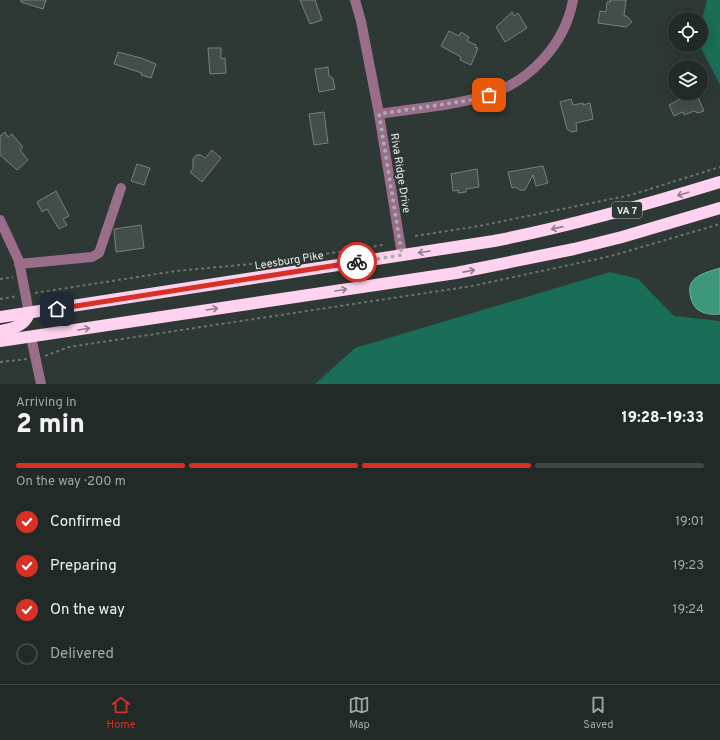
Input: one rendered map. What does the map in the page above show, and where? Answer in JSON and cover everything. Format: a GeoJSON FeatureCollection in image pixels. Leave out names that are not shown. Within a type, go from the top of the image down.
{"type":"FeatureCollection","features":[{"type":"Feature","properties":{"kind":"highway","name":"Leesburg Pike"},"geometry":{"type":"LineString","coordinates":[[0,317],[494,241],[635,208],[720,182]]}},
{"type":"Feature","properties":{"kind":"highway","name":"VA 7"},"geometry":{"type":"LineString","coordinates":[[0,341],[456,273],[541,257],[608,241],[720,208]]}},
{"type":"Feature","properties":{"kind":"highway"},"geometry":{"type":"LineString","coordinates":[[0,331],[10,330],[22,323],[29,313]]}},
{"type":"Feature","properties":{"kind":"street","name":"Riva Ridge Drive"},"geometry":{"type":"LineString","coordinates":[[355,0],[361,20],[379,114],[402,255]]}},
{"type":"Feature","properties":{"kind":"street"},"geometry":{"type":"LineString","coordinates":[[379,114],[471,100],[506,88],[531,70],[548,53],[566,23],[573,0]]}},
{"type":"Feature","properties":{"kind":"street"},"geometry":{"type":"LineString","coordinates":[[19,264],[92,258],[99,253],[121,188]]}},
{"type":"Feature","properties":{"kind":"street"},"geometry":{"type":"LineString","coordinates":[[0,220],[11,240],[19,264],[29,313]]}},
{"type":"Feature","properties":{"kind":"street"},"geometry":{"type":"LineString","coordinates":[[31,337],[41,384]]}},
{"type":"Feature","properties":{"kind":"path"},"geometry":{"type":"LineString","coordinates":[[415,236],[479,226],[631,195],[720,167]]}},
{"type":"Feature","properties":{"kind":"path"},"geometry":{"type":"LineString","coordinates":[[0,362],[49,355],[69,347],[472,286],[611,256],[720,224]]}},
{"type":"Feature","properties":{"kind":"path"},"geometry":{"type":"LineString","coordinates":[[0,299],[176,271],[273,262],[383,245]]}},
{"type":"Feature","properties":{"kind":"shaded area"},"geometry":{"type":"Polygon","coordinates":[[[707,0],[720,0],[720,85],[703,52],[708,52],[708,12],[704,12],[707,0]]]}},
{"type":"Feature","properties":{"kind":"shaded area"},"geometry":{"type":"Polygon","coordinates":[[[720,268],[720,314],[701,312],[696,308],[690,295],[691,285],[694,279],[720,268]]]}},
{"type":"Feature","properties":{"kind":"shaded area"},"geometry":{"type":"Polygon","coordinates":[[[610,272],[638,279],[674,316],[720,321],[720,384],[315,384],[355,348],[610,272]]]}},
{"type":"Feature","properties":{"kind":"building"},"geometry":{"type":"Polygon","coordinates":[[[21,0],[46,0],[43,9],[21,2],[21,0]]]}},
{"type":"Feature","properties":{"kind":"building"},"geometry":{"type":"Polygon","coordinates":[[[300,0],[315,0],[322,20],[310,24],[300,0]]]}},
{"type":"Feature","properties":{"kind":"building"},"geometry":{"type":"Polygon","coordinates":[[[610,0],[626,0],[624,16],[627,16],[632,22],[626,27],[598,23],[600,11],[606,12],[607,2],[610,2],[610,0]]]}},
{"type":"Feature","properties":{"kind":"building"},"geometry":{"type":"Polygon","coordinates":[[[512,12],[514,16],[518,13],[527,28],[505,42],[496,27],[512,12]]]}},
{"type":"Feature","properties":{"kind":"building"},"geometry":{"type":"Polygon","coordinates":[[[449,31],[459,36],[461,32],[469,37],[467,41],[476,45],[475,47],[478,48],[471,65],[460,60],[461,57],[441,46],[449,31]]]}},
{"type":"Feature","properties":{"kind":"building"},"geometry":{"type":"Polygon","coordinates":[[[208,48],[221,48],[221,59],[225,58],[226,73],[210,74],[208,48]]]}},
{"type":"Feature","properties":{"kind":"building"},"geometry":{"type":"Polygon","coordinates":[[[118,52],[141,58],[156,64],[151,78],[141,75],[142,73],[114,64],[118,52]]]}},
{"type":"Feature","properties":{"kind":"building"},"geometry":{"type":"Polygon","coordinates":[[[328,67],[329,76],[333,78],[335,89],[319,92],[315,69],[328,67]]]}},
{"type":"Feature","properties":{"kind":"building"},"geometry":{"type":"Polygon","coordinates":[[[571,99],[573,105],[590,103],[593,119],[576,123],[577,131],[571,132],[567,129],[560,102],[571,99]]]}},
{"type":"Feature","properties":{"kind":"building"},"geometry":{"type":"Polygon","coordinates":[[[679,100],[699,100],[704,111],[698,113],[694,111],[684,115],[683,112],[674,116],[669,105],[679,100]]]}},
{"type":"Feature","properties":{"kind":"building"},"geometry":{"type":"Polygon","coordinates":[[[324,112],[328,143],[314,145],[309,114],[324,112]]]}},
{"type":"Feature","properties":{"kind":"building"},"geometry":{"type":"Polygon","coordinates":[[[5,132],[8,137],[12,134],[23,147],[20,150],[28,160],[17,170],[0,155],[0,136],[5,132]]]}},
{"type":"Feature","properties":{"kind":"building"},"geometry":{"type":"Polygon","coordinates":[[[212,150],[221,158],[202,182],[190,172],[193,169],[193,159],[196,155],[201,155],[205,158],[212,150]]]}},
{"type":"Feature","properties":{"kind":"building"},"geometry":{"type":"Polygon","coordinates":[[[137,164],[150,168],[144,185],[131,181],[137,164]]]}},
{"type":"Feature","properties":{"kind":"building"},"geometry":{"type":"Polygon","coordinates":[[[543,166],[548,183],[536,186],[533,175],[525,190],[520,190],[515,187],[512,188],[508,172],[543,166]]]}},
{"type":"Feature","properties":{"kind":"building"},"geometry":{"type":"Polygon","coordinates":[[[477,169],[479,187],[466,189],[466,192],[458,193],[458,190],[453,191],[451,174],[477,169]]]}},
{"type":"Feature","properties":{"kind":"building"},"geometry":{"type":"Polygon","coordinates":[[[56,191],[69,216],[63,219],[67,225],[59,229],[47,209],[42,212],[37,202],[56,191]]]}},
{"type":"Feature","properties":{"kind":"building"},"geometry":{"type":"Polygon","coordinates":[[[141,225],[144,248],[116,252],[114,229],[141,225]]]}},
{"type":"Feature","properties":{"kind":"way so far"},"geometry":{"type":"LineString","coordinates":[[357,262],[402,255],[379,114],[471,100],[489,95]]}},
{"type":"Feature","properties":{"kind":"route"},"geometry":{"type":"LineString","coordinates":[[57,309],[357,262]]}}]}
